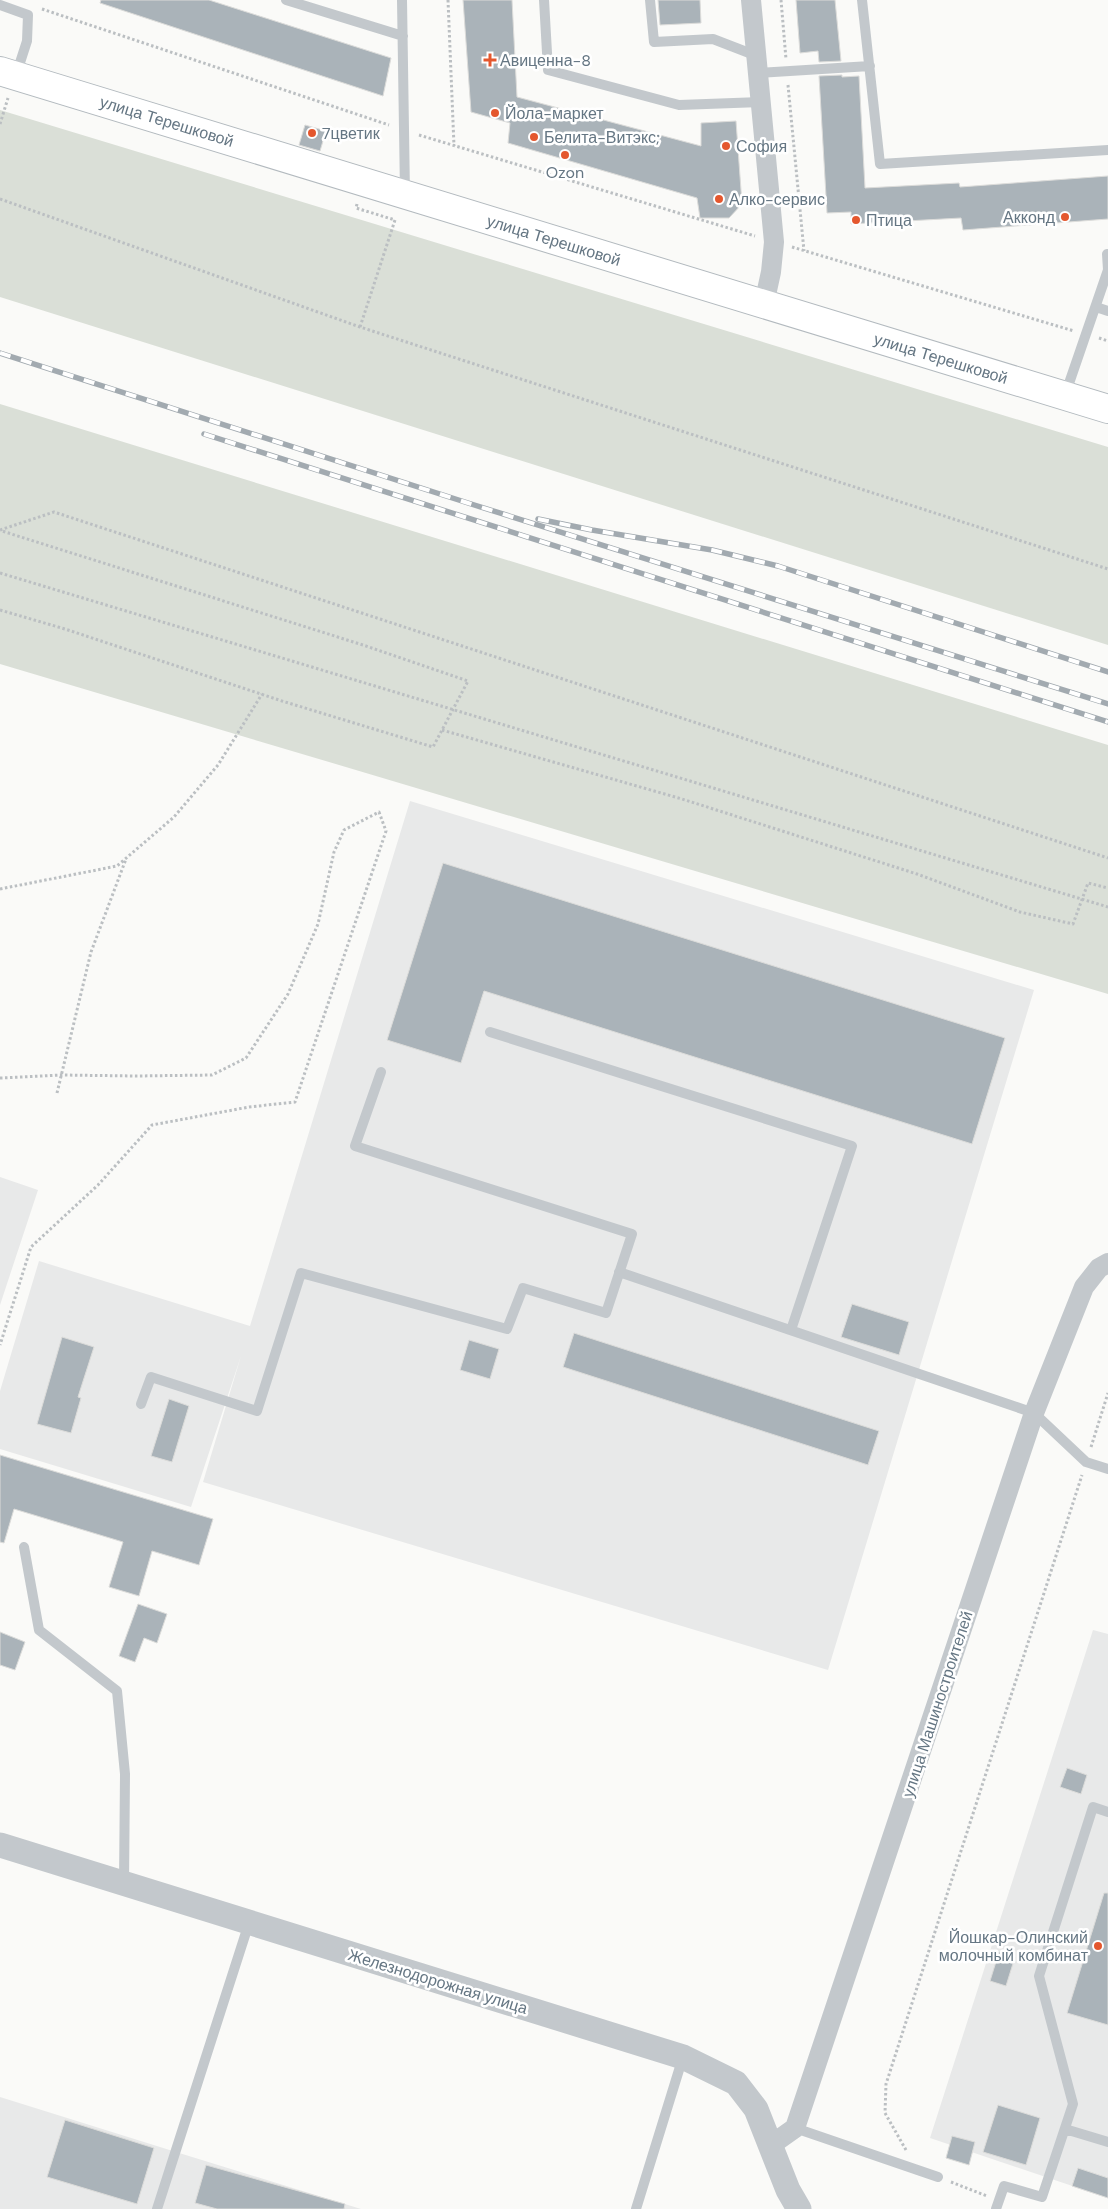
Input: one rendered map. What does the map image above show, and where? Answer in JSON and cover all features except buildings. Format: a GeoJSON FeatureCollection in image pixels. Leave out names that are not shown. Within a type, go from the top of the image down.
{"type":"FeatureCollection","features":[{"type":"Feature","properties":{"kind":"main road","name":"улица Терешковой"},"geometry":{"type":"LineString","coordinates":[[8,73],[1108,409]]}},
{"type":"Feature","properties":{"kind":"street"},"geometry":{"type":"LineString","coordinates":[[751,0],[774,242],[771,272],[764,304]]}},
{"type":"Feature","properties":{"kind":"street","name":"улица Машиностроителей"},"geometry":{"type":"LineString","coordinates":[[795,2128],[1034,1413],[1084,1286],[1099,1268],[1108,1263]]}},
{"type":"Feature","properties":{"kind":"street","name":"Железнодорожная улица"},"geometry":{"type":"LineString","coordinates":[[0,1846],[683,2057],[736,2083],[756,2109],[772,2145],[788,2190],[799,2209]]}},
{"type":"Feature","properties":{"kind":"street"},"geometry":{"type":"LineString","coordinates":[[772,2145],[795,2128]]}},
{"type":"Feature","properties":{"kind":"lane"},"geometry":{"type":"LineString","coordinates":[[286,0],[403,36]]}},
{"type":"Feature","properties":{"kind":"lane"},"geometry":{"type":"LineString","coordinates":[[402,0],[405,194]]}},
{"type":"Feature","properties":{"kind":"lane"},"geometry":{"type":"LineString","coordinates":[[544,0],[548,70],[679,105],[761,102]]}},
{"type":"Feature","properties":{"kind":"lane"},"geometry":{"type":"LineString","coordinates":[[650,0],[654,42],[713,39],[758,65],[787,71],[870,66]]}},
{"type":"Feature","properties":{"kind":"lane"},"geometry":{"type":"LineString","coordinates":[[862,0],[880,164],[1108,150]]}},
{"type":"Feature","properties":{"kind":"lane"},"geometry":{"type":"LineString","coordinates":[[0,5],[28,15],[27,41],[8,73]]}},
{"type":"Feature","properties":{"kind":"lane"},"geometry":{"type":"LineString","coordinates":[[1065,396],[1108,270],[1107,254]]}},
{"type":"Feature","properties":{"kind":"lane"},"geometry":{"type":"LineString","coordinates":[[1096,307],[1108,311]]}},
{"type":"Feature","properties":{"kind":"lane"},"geometry":{"type":"LineString","coordinates":[[490,1032],[852,1146],[791,1330]]}},
{"type":"Feature","properties":{"kind":"lane"},"geometry":{"type":"LineString","coordinates":[[141,1404],[151,1377],[257,1411],[301,1273],[507,1329],[523,1288],[606,1313],[632,1234],[355,1146],[381,1072]]}},
{"type":"Feature","properties":{"kind":"lane"},"geometry":{"type":"LineString","coordinates":[[620,1272],[1034,1413],[1086,1462],[1108,1469]]}},
{"type":"Feature","properties":{"kind":"lane"},"geometry":{"type":"LineString","coordinates":[[24,1546],[39,1630],[117,1691],[125,1774],[124,1884]]}},
{"type":"Feature","properties":{"kind":"lane"},"geometry":{"type":"LineString","coordinates":[[998,2205],[1004,2186],[1042,2197],[1073,2104],[1039,1976],[1092,1807],[1108,1812]]}},
{"type":"Feature","properties":{"kind":"lane"},"geometry":{"type":"LineString","coordinates":[[158,2209],[249,1923]]}},
{"type":"Feature","properties":{"kind":"lane"},"geometry":{"type":"LineString","coordinates":[[636,2209],[683,2057]]}},
{"type":"Feature","properties":{"kind":"lane"},"geometry":{"type":"LineString","coordinates":[[795,2128],[938,2177]]}},
{"type":"Feature","properties":{"kind":"lane"},"geometry":{"type":"LineString","coordinates":[[1064,2128],[1108,2142]]}},
{"type":"Feature","properties":{"kind":"path"},"geometry":{"type":"LineString","coordinates":[[448,0],[454,146]]}},
{"type":"Feature","properties":{"kind":"path"},"geometry":{"type":"LineString","coordinates":[[781,0],[804,251]]}},
{"type":"Feature","properties":{"kind":"path"},"geometry":{"type":"LineString","coordinates":[[35,6],[454,146],[1108,341]]}},
{"type":"Feature","properties":{"kind":"path"},"geometry":{"type":"LineString","coordinates":[[360,327],[395,220],[356,208],[364,182]]}},
{"type":"Feature","properties":{"kind":"path"},"geometry":{"type":"LineString","coordinates":[[0,199],[360,327],[1108,569]]}},
{"type":"Feature","properties":{"kind":"path"},"geometry":{"type":"LineString","coordinates":[[1,531],[54,512],[1108,858]]}},
{"type":"Feature","properties":{"kind":"path"},"geometry":{"type":"LineString","coordinates":[[0,610],[433,747],[468,681],[363,645],[1,531]]}},
{"type":"Feature","properties":{"kind":"path"},"geometry":{"type":"LineString","coordinates":[[0,573],[1108,907]]}},
{"type":"Feature","properties":{"kind":"path"},"geometry":{"type":"LineString","coordinates":[[0,888],[117,866],[174,817],[218,764],[262,694]]}},
{"type":"Feature","properties":{"kind":"path"},"geometry":{"type":"LineString","coordinates":[[442,730],[682,798],[917,874],[1020,912],[1072,924],[1088,883],[1108,888]]}},
{"type":"Feature","properties":{"kind":"path"},"geometry":{"type":"LineString","coordinates":[[0,1078],[61,1075],[212,1075],[246,1058],[288,994],[318,924],[334,852],[344,830],[379,812],[386,830],[295,1102],[249,1107],[152,1124],[98,1185],[31,1247],[0,1345]]}},
{"type":"Feature","properties":{"kind":"path"},"geometry":{"type":"LineString","coordinates":[[57,1092],[91,952],[126,858]]}},
{"type":"Feature","properties":{"kind":"path"},"geometry":{"type":"LineString","coordinates":[[909,2155],[885,2113],[886,2084],[1108,1393]]}},
{"type":"Feature","properties":{"kind":"path"},"geometry":{"type":"LineString","coordinates":[[938,2177],[998,2205]]}},
{"type":"Feature","properties":{"kind":"shaded area"},"geometry":{"type":"Polygon","coordinates":[[[0,110],[1108,447],[1108,645],[0,297],[0,110]]]}},
{"type":"Feature","properties":{"kind":"shaded area"},"geometry":{"type":"Polygon","coordinates":[[[0,404],[1108,745],[1108,994],[0,664],[0,404]]]}},
{"type":"Feature","properties":{"kind":"shaded area"},"geometry":{"type":"Polygon","coordinates":[[[410,801],[1034,990],[828,1670],[203,1482],[241,1356],[191,1507],[0,1449],[0,1391],[39,1261],[250,1326],[410,801]]]}},
{"type":"Feature","properties":{"kind":"shaded area"},"geometry":{"type":"Polygon","coordinates":[[[0,1177],[38,1190],[0,1305],[0,1177]]]}},
{"type":"Feature","properties":{"kind":"shaded area"},"geometry":{"type":"Polygon","coordinates":[[[1093,1630],[1108,1634],[1108,2198],[930,2138],[1093,1630]]]}},
{"type":"Feature","properties":{"kind":"shaded area"},"geometry":{"type":"Polygon","coordinates":[[[0,2097],[176,2152],[361,2209],[0,2209],[0,2097]]]}},
{"type":"Feature","properties":{"kind":"railway"},"geometry":{"type":"LineString","coordinates":[[0,353],[468,503],[1108,704]]}},
{"type":"Feature","properties":{"kind":"railway"},"geometry":{"type":"LineString","coordinates":[[204,434],[1108,722]]}},
{"type":"Feature","properties":{"kind":"railway"},"geometry":{"type":"LineString","coordinates":[[538,519],[712,550],[778,566],[1108,672]]}},
{"type":"Feature","properties":{"kind":"place","name":"Авиценна-8"},"geometry":{"type":"Point","coordinates":[490,60]}},
{"type":"Feature","properties":{"kind":"place","name":"Йола-маркет"},"geometry":{"type":"Point","coordinates":[495,113]}},
{"type":"Feature","properties":{"kind":"place","name":"7цветик"},"geometry":{"type":"Point","coordinates":[312,133]}},
{"type":"Feature","properties":{"kind":"place","name":"Белита-Витэкс;"},"geometry":{"type":"Point","coordinates":[534,137]}},
{"type":"Feature","properties":{"kind":"place","name":"София"},"geometry":{"type":"Point","coordinates":[726,146]}},
{"type":"Feature","properties":{"kind":"place","name":"Ozon"},"geometry":{"type":"Point","coordinates":[565,155]}},
{"type":"Feature","properties":{"kind":"place","name":"Алко-сервис"},"geometry":{"type":"Point","coordinates":[719,199]}},
{"type":"Feature","properties":{"kind":"place","name":"Акконд"},"geometry":{"type":"Point","coordinates":[1065,217]}},
{"type":"Feature","properties":{"kind":"place","name":"Птица"},"geometry":{"type":"Point","coordinates":[856,220]}},
{"type":"Feature","properties":{"kind":"place","name":"Йошкар-Олинский молочный комбинат"},"geometry":{"type":"Point","coordinates":[1098,1946]}}]}
